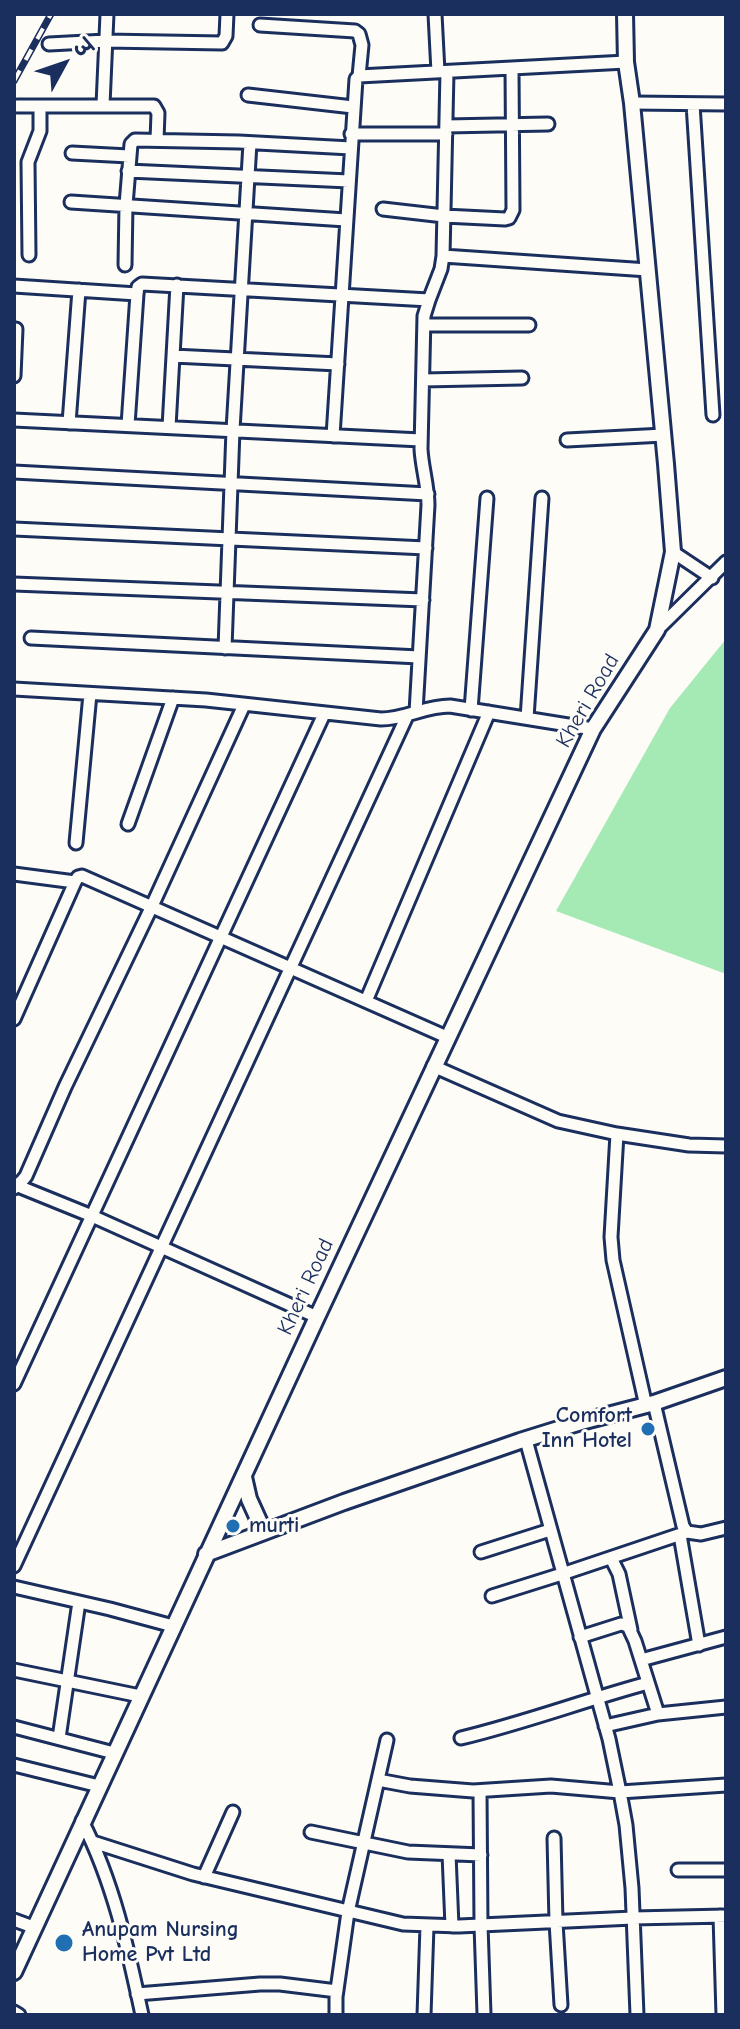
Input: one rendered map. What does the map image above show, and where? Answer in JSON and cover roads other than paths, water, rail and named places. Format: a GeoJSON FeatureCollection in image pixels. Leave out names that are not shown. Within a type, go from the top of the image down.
{"type":"FeatureCollection","features":[{"type":"Feature","properties":{"kind":"street"},"geometry":{"type":"LineString","coordinates":[[103,105],[107,14]]}},
{"type":"Feature","properties":{"kind":"street"},"geometry":{"type":"LineString","coordinates":[[49,44],[106,41],[222,43],[226,36],[227,14]]}},
{"type":"Feature","properties":{"kind":"street"},"geometry":{"type":"LineString","coordinates":[[14,1566],[290,968],[412,714],[419,657],[428,494],[421,459],[424,325],[443,256],[446,130],[435,14]]}},
{"type":"Feature","properties":{"kind":"street"},"geometry":{"type":"LineString","coordinates":[[625,14],[626,62],[673,552],[657,630]]}},
{"type":"Feature","properties":{"kind":"street"},"geometry":{"type":"LineString","coordinates":[[260,25],[355,31],[362,45],[359,76],[354,82],[333,436]]}},
{"type":"Feature","properties":{"kind":"street"},"geometry":{"type":"LineString","coordinates":[[359,76],[626,62]]}},
{"type":"Feature","properties":{"kind":"street"},"geometry":{"type":"LineString","coordinates":[[383,209],[505,219],[512,214],[512,68]]}},
{"type":"Feature","properties":{"kind":"street"},"geometry":{"type":"LineString","coordinates":[[248,95],[353,107]]}},
{"type":"Feature","properties":{"kind":"street"},"geometry":{"type":"LineString","coordinates":[[632,103],[726,104]]}},
{"type":"Feature","properties":{"kind":"street"},"geometry":{"type":"LineString","coordinates":[[693,104],[713,415]]}},
{"type":"Feature","properties":{"kind":"street"},"geometry":{"type":"LineString","coordinates":[[17,106],[154,106],[158,113],[157,140]]}},
{"type":"Feature","properties":{"kind":"street"},"geometry":{"type":"LineString","coordinates":[[29,255],[28,162],[40,131],[40,106]]}},
{"type":"Feature","properties":{"kind":"street"},"geometry":{"type":"LineString","coordinates":[[351,134],[548,124]]}},
{"type":"Feature","properties":{"kind":"street"},"geometry":{"type":"LineString","coordinates":[[125,265],[129,156],[135,140],[351,148]]}},
{"type":"Feature","properties":{"kind":"street"},"geometry":{"type":"LineString","coordinates":[[225,648],[233,430],[250,143]]}},
{"type":"Feature","properties":{"kind":"street"},"geometry":{"type":"LineString","coordinates":[[72,153],[129,156]]}},
{"type":"Feature","properties":{"kind":"street"},"geometry":{"type":"LineString","coordinates":[[128,171],[349,181]]}},
{"type":"Feature","properties":{"kind":"street"},"geometry":{"type":"LineString","coordinates":[[71,202],[346,220]]}},
{"type":"Feature","properties":{"kind":"street"},"geometry":{"type":"LineString","coordinates":[[443,256],[648,270]]}},
{"type":"Feature","properties":{"kind":"street"},"geometry":{"type":"LineString","coordinates":[[128,425],[137,294],[142,284],[429,300]]}},
{"type":"Feature","properties":{"kind":"street"},"geometry":{"type":"LineString","coordinates":[[169,427],[177,285]]}},
{"type":"Feature","properties":{"kind":"street"},"geometry":{"type":"LineString","coordinates":[[14,286],[137,294]]}},
{"type":"Feature","properties":{"kind":"street"},"geometry":{"type":"LineString","coordinates":[[69,423],[79,290]]}},
{"type":"Feature","properties":{"kind":"street"},"geometry":{"type":"LineString","coordinates":[[424,325],[529,325]]}},
{"type":"Feature","properties":{"kind":"street"},"geometry":{"type":"LineString","coordinates":[[14,376],[16,329]]}},
{"type":"Feature","properties":{"kind":"street"},"geometry":{"type":"LineString","coordinates":[[173,356],[338,364]]}},
{"type":"Feature","properties":{"kind":"street"},"geometry":{"type":"LineString","coordinates":[[423,380],[522,378]]}},
{"type":"Feature","properties":{"kind":"street"},"geometry":{"type":"LineString","coordinates":[[14,420],[421,440]]}},
{"type":"Feature","properties":{"kind":"street"},"geometry":{"type":"LineString","coordinates":[[567,440],[664,435]]}},
{"type":"Feature","properties":{"kind":"street"},"geometry":{"type":"LineString","coordinates":[[14,472],[428,494]]}},
{"type":"Feature","properties":{"kind":"street"},"geometry":{"type":"LineString","coordinates":[[471,710],[487,498]]}},
{"type":"Feature","properties":{"kind":"street"},"geometry":{"type":"LineString","coordinates":[[527,718],[542,498]]}},
{"type":"Feature","properties":{"kind":"street"},"geometry":{"type":"LineString","coordinates":[[14,529],[426,548]]}},
{"type":"Feature","properties":{"kind":"street"},"geometry":{"type":"LineString","coordinates":[[673,552],[712,578]]}},
{"type":"Feature","properties":{"kind":"street"},"geometry":{"type":"LineString","coordinates":[[657,630],[726,562]]}},
{"type":"Feature","properties":{"kind":"street"},"geometry":{"type":"LineString","coordinates":[[14,584],[423,600]]}},
{"type":"Feature","properties":{"kind":"street","name":"Kheri Road"},"geometry":{"type":"LineString","coordinates":[[14,1972],[433,1066],[449,1038],[593,729],[657,630]]}},
{"type":"Feature","properties":{"kind":"street"},"geometry":{"type":"LineString","coordinates":[[31,638],[419,657]]}},
{"type":"Feature","properties":{"kind":"street"},"geometry":{"type":"LineString","coordinates":[[14,689],[173,698],[381,719],[395,719],[436,706],[593,729]]}},
{"type":"Feature","properties":{"kind":"street"},"geometry":{"type":"LineString","coordinates":[[76,843],[90,694]]}},
{"type":"Feature","properties":{"kind":"street"},"geometry":{"type":"LineString","coordinates":[[128,824],[173,698]]}},
{"type":"Feature","properties":{"kind":"street"},"geometry":{"type":"LineString","coordinates":[[244,705],[26,1176],[16,1187],[92,1216],[317,1317]]}},
{"type":"Feature","properties":{"kind":"street"},"geometry":{"type":"LineString","coordinates":[[366,1001],[489,712]]}},
{"type":"Feature","properties":{"kind":"street"},"geometry":{"type":"LineString","coordinates":[[14,1384],[324,714]]}},
{"type":"Feature","properties":{"kind":"street"},"geometry":{"type":"LineString","coordinates":[[14,874],[75,882]]}},
{"type":"Feature","properties":{"kind":"street"},"geometry":{"type":"LineString","coordinates":[[14,1019],[75,882],[82,876],[449,1038]]}},
{"type":"Feature","properties":{"kind":"street"},"geometry":{"type":"LineString","coordinates":[[433,1066],[558,1121],[689,1145],[726,1146]]}},
{"type":"Feature","properties":{"kind":"street"},"geometry":{"type":"LineString","coordinates":[[617,1134],[611,1237],[613,1260],[680,1519],[699,1645]]}},
{"type":"Feature","properties":{"kind":"street"},"geometry":{"type":"LineString","coordinates":[[206,1554],[344,1502],[526,1440],[650,1405],[726,1378]]}},
{"type":"Feature","properties":{"kind":"street"},"geometry":{"type":"LineString","coordinates":[[526,1440],[605,1726],[620,1792],[626,1825],[637,2015]]}},
{"type":"Feature","properties":{"kind":"street"},"geometry":{"type":"LineString","coordinates":[[244,1477],[249,1499],[264,1532]]}},
{"type":"Feature","properties":{"kind":"street"},"geometry":{"type":"LineString","coordinates":[[492,1596],[683,1534],[701,1534],[726,1528]]}},
{"type":"Feature","properties":{"kind":"street"},"geometry":{"type":"LineString","coordinates":[[481,1552],[550,1530]]}},
{"type":"Feature","properties":{"kind":"street"},"geometry":{"type":"LineString","coordinates":[[611,1558],[619,1574],[631,1630],[658,1714]]}},
{"type":"Feature","properties":{"kind":"street"},"geometry":{"type":"LineString","coordinates":[[14,1587],[173,1626]]}},
{"type":"Feature","properties":{"kind":"street"},"geometry":{"type":"LineString","coordinates":[[59,1738],[79,1602]]}},
{"type":"Feature","properties":{"kind":"street"},"geometry":{"type":"LineString","coordinates":[[580,1637],[621,1624],[631,1630]]}},
{"type":"Feature","properties":{"kind":"street"},"geometry":{"type":"LineString","coordinates":[[641,1660],[726,1637]]}},
{"type":"Feature","properties":{"kind":"street"},"geometry":{"type":"LineString","coordinates":[[14,1670],[140,1696]]}},
{"type":"Feature","properties":{"kind":"street"},"geometry":{"type":"LineString","coordinates":[[461,1738],[648,1683]]}},
{"type":"Feature","properties":{"kind":"street"},"geometry":{"type":"LineString","coordinates":[[605,1726],[658,1714],[726,1707]]}},
{"type":"Feature","properties":{"kind":"street"},"geometry":{"type":"LineString","coordinates":[[14,1727],[114,1753]]}},
{"type":"Feature","properties":{"kind":"street"},"geometry":{"type":"LineString","coordinates":[[336,2015],[348,1912],[387,1740]]}},
{"type":"Feature","properties":{"kind":"street"},"geometry":{"type":"LineString","coordinates":[[14,1765],[99,1786]]}},
{"type":"Feature","properties":{"kind":"street"},"geometry":{"type":"LineString","coordinates":[[378,1780],[410,1786],[480,1791],[541,1786],[620,1792],[726,1785]]}},
{"type":"Feature","properties":{"kind":"street"},"geometry":{"type":"LineString","coordinates":[[480,1791],[484,2014]]}},
{"type":"Feature","properties":{"kind":"street"},"geometry":{"type":"LineString","coordinates":[[204,1877],[233,1812]]}},
{"type":"Feature","properties":{"kind":"street"},"geometry":{"type":"LineString","coordinates":[[82,1821],[93,1842],[112,1896],[142,2015]]}},
{"type":"Feature","properties":{"kind":"street"},"geometry":{"type":"LineString","coordinates":[[311,1832],[408,1852],[481,1855]]}},
{"type":"Feature","properties":{"kind":"street"},"geometry":{"type":"LineString","coordinates":[[554,1838],[561,2005]]}},
{"type":"Feature","properties":{"kind":"street"},"geometry":{"type":"LineString","coordinates":[[93,1842],[204,1877],[403,1924],[452,1926],[723,1916],[723,2015]]}},
{"type":"Feature","properties":{"kind":"street"},"geometry":{"type":"LineString","coordinates":[[449,1854],[452,1926]]}},
{"type":"Feature","properties":{"kind":"street"},"geometry":{"type":"LineString","coordinates":[[678,1870],[726,1870]]}},
{"type":"Feature","properties":{"kind":"street"},"geometry":{"type":"LineString","coordinates":[[14,1920],[33,1927]]}},
{"type":"Feature","properties":{"kind":"street"},"geometry":{"type":"LineString","coordinates":[[424,2015],[427,1926]]}},
{"type":"Feature","properties":{"kind":"street"},"geometry":{"type":"LineString","coordinates":[[137,1994],[260,1984],[337,1991]]}},
{"type":"Feature","properties":{"kind":"railway"},"geometry":{"type":"LineString","coordinates":[[14,81],[51,14]]}},
{"type":"Feature","properties":{"kind":"place","name":"Comfort Inn Hotel"},"geometry":{"type":"Point","coordinates":[648,1429]}},
{"type":"Feature","properties":{"kind":"place","name":"murti"},"geometry":{"type":"Point","coordinates":[233,1526]}},
{"type":"Feature","properties":{"kind":"place","name":"Anupam Nursing Home Pvt Ltd"},"geometry":{"type":"Point","coordinates":[64,1943]}}]}
